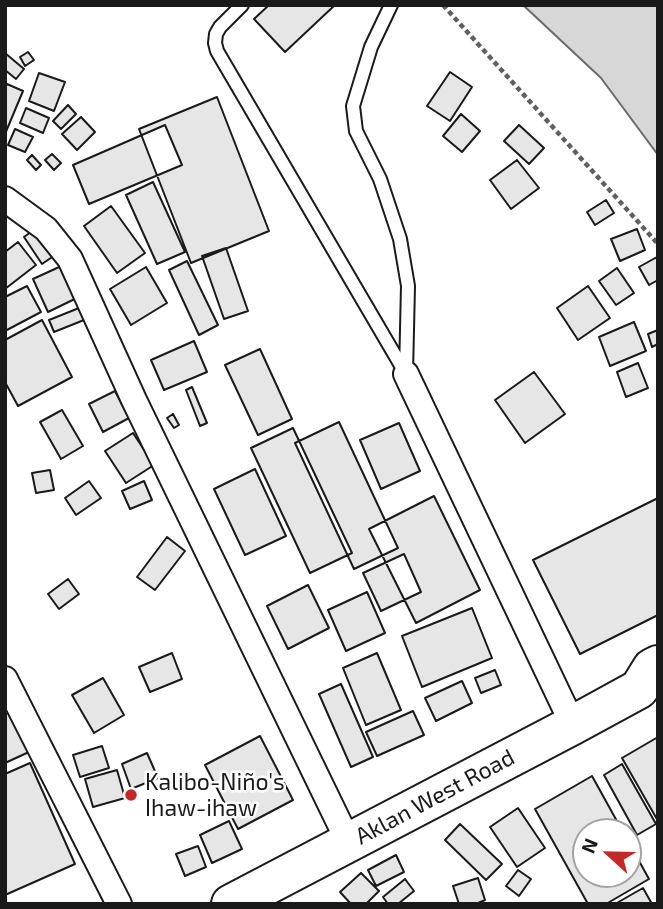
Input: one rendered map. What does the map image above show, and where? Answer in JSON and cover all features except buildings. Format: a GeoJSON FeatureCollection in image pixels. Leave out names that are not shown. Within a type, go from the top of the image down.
{"type":"FeatureCollection","features":[{"type":"Feature","properties":{"kind":"main road","name":"Aklan West Road"},"geometry":{"type":"LineString","coordinates":[[231,904],[573,726],[651,682]]}},
{"type":"Feature","properties":{"kind":"street"},"geometry":{"type":"LineString","coordinates":[[5,199],[46,229],[70,258],[134,400],[349,843]]}},
{"type":"Feature","properties":{"kind":"street"},"geometry":{"type":"LineString","coordinates":[[406,374],[573,726]]}},
{"type":"Feature","properties":{"kind":"street"},"geometry":{"type":"LineString","coordinates":[[5,679],[119,904]]}},
{"type":"Feature","properties":{"kind":"lane"},"geometry":{"type":"LineString","coordinates":[[242,5],[216,34],[216,51],[406,374]]}},
{"type":"Feature","properties":{"kind":"lane"},"geometry":{"type":"LineString","coordinates":[[391,5],[371,47],[353,106],[356,131],[380,179],[400,239],[408,286],[406,374]]}},
{"type":"Feature","properties":{"kind":"path"},"geometry":{"type":"LineString","coordinates":[[443,5],[658,244]]}},
{"type":"Feature","properties":{"kind":"shaded area"},"geometry":{"type":"Polygon","coordinates":[[[523,5],[658,5],[658,155],[601,78],[523,5]]]}},
{"type":"Feature","properties":{"kind":"place","name":"Kalibo-Niño's Ihaw-ihaw"},"geometry":{"type":"Point","coordinates":[131,795]}}]}
